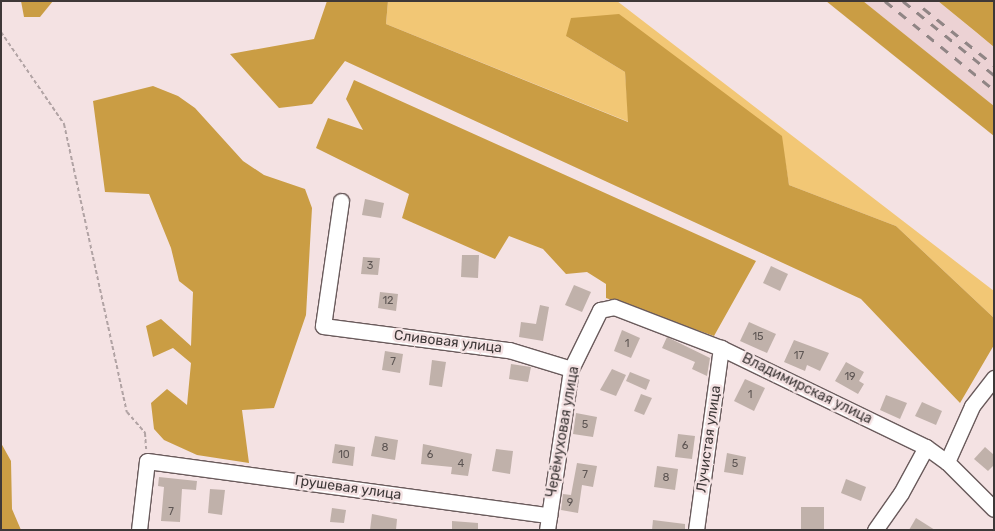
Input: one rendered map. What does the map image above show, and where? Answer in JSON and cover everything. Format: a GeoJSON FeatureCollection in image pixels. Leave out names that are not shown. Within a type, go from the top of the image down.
{"type":"FeatureCollection","features":[{"type":"Feature","properties":{"kind":"street","name":"Сливовая улица"},"geometry":{"type":"LineString","coordinates":[[341,201],[324,326],[509,350],[571,369]]}},
{"type":"Feature","properties":{"kind":"street","name":"Владимирская улица"},"geometry":{"type":"LineString","coordinates":[[600,310],[614,307],[722,348],[926,447],[947,462],[994,509]]}},
{"type":"Feature","properties":{"kind":"street","name":"Черёмуховая улица"},"geometry":{"type":"LineString","coordinates":[[548,522],[571,369],[600,310]]}},
{"type":"Feature","properties":{"kind":"street","name":"Лучистая улица"},"geometry":{"type":"LineString","coordinates":[[696,530],[722,348]]}},
{"type":"Feature","properties":{"kind":"street"},"geometry":{"type":"LineString","coordinates":[[947,462],[972,406],[994,378]]}},
{"type":"Feature","properties":{"kind":"street"},"geometry":{"type":"LineString","coordinates":[[875,530],[901,493],[926,447]]}},
{"type":"Feature","properties":{"kind":"street","name":"Грушевая улица"},"geometry":{"type":"LineString","coordinates":[[147,461],[548,522]]}},
{"type":"Feature","properties":{"kind":"street"},"geometry":{"type":"LineString","coordinates":[[139,530],[147,461]]}},
{"type":"Feature","properties":{"kind":"path"},"geometry":{"type":"LineString","coordinates":[[1,32],[64,124],[127,412],[145,433],[147,461]]}},
{"type":"Feature","properties":{"kind":"shaded area"},"geometry":{"type":"Polygon","coordinates":[[[21,1],[53,1],[40,17],[24,17],[21,1]]]}},
{"type":"Feature","properties":{"kind":"shaded area"},"geometry":{"type":"Polygon","coordinates":[[[327,1],[388,1],[386,24],[628,122],[625,72],[566,36],[571,18],[619,14],[782,136],[789,185],[896,226],[994,318],[994,345],[960,403],[861,299],[345,61],[312,104],[279,108],[230,54],[314,39],[327,1]]]}},
{"type":"Feature","properties":{"kind":"shaded area"},"geometry":{"type":"Polygon","coordinates":[[[388,1],[617,1],[994,291],[994,318],[896,226],[789,185],[781,136],[566,36],[625,72],[629,122],[386,24],[388,1]]]}},
{"type":"Feature","properties":{"kind":"shaded area"},"geometry":{"type":"Polygon","coordinates":[[[826,1],[863,1],[994,106],[994,136],[826,1]]]}},
{"type":"Feature","properties":{"kind":"shaded area"},"geometry":{"type":"Polygon","coordinates":[[[863,1],[938,1],[994,47],[994,106],[863,1]]]}},
{"type":"Feature","properties":{"kind":"shaded area"},"geometry":{"type":"Polygon","coordinates":[[[938,1],[994,1],[994,47],[976,32],[938,1]]]}},
{"type":"Feature","properties":{"kind":"shaded area"},"geometry":{"type":"Polygon","coordinates":[[[354,80],[756,261],[714,336],[606,298],[606,284],[587,272],[566,274],[543,249],[509,236],[495,259],[402,218],[409,194],[316,148],[328,118],[363,130],[346,99],[354,80]]]}},
{"type":"Feature","properties":{"kind":"shaded area"},"geometry":{"type":"Polygon","coordinates":[[[153,86],[178,96],[195,108],[243,161],[264,175],[305,189],[312,208],[306,315],[274,408],[242,410],[249,463],[197,455],[164,440],[154,429],[151,403],[167,389],[187,405],[191,363],[173,348],[153,357],[146,326],[161,319],[191,346],[193,292],[179,281],[171,248],[149,194],[105,192],[93,101],[153,86]]]}},
{"type":"Feature","properties":{"kind":"shaded area"},"geometry":{"type":"Polygon","coordinates":[[[1,443],[11,461],[12,509],[21,530],[1,530],[1,443]]]}},
{"type":"Feature","properties":{"kind":"building"},"geometry":{"type":"Polygon","coordinates":[[[365,199],[384,203],[381,218],[362,215],[365,199]]]}},
{"type":"Feature","properties":{"kind":"building"},"geometry":{"type":"Polygon","coordinates":[[[462,255],[479,255],[478,278],[461,277],[462,255]]]}},
{"type":"Feature","properties":{"kind":"building"},"geometry":{"type":"Polygon","coordinates":[[[363,257],[380,258],[378,275],[361,274],[363,257]]]}},
{"type":"Feature","properties":{"kind":"building"},"geometry":{"type":"Polygon","coordinates":[[[771,266],[788,274],[780,291],[763,283],[771,266]]]}},
{"type":"Feature","properties":{"kind":"building"},"geometry":{"type":"Polygon","coordinates":[[[574,285],[591,292],[582,312],[565,305],[574,285]]]}},
{"type":"Feature","properties":{"kind":"building"},"geometry":{"type":"Polygon","coordinates":[[[380,292],[398,294],[396,311],[378,308],[380,292]]]}},
{"type":"Feature","properties":{"kind":"building"},"geometry":{"type":"Polygon","coordinates":[[[540,305],[549,307],[543,341],[519,337],[521,322],[536,324],[540,305]]]}},
{"type":"Feature","properties":{"kind":"building"},"geometry":{"type":"Polygon","coordinates":[[[749,322],[776,334],[767,353],[740,341],[749,322]]]}},
{"type":"Feature","properties":{"kind":"building"},"geometry":{"type":"Polygon","coordinates":[[[622,330],[640,338],[631,358],[614,351],[622,330]]]}},
{"type":"Feature","properties":{"kind":"building"},"geometry":{"type":"Polygon","coordinates":[[[667,337],[710,358],[707,376],[692,369],[695,362],[662,348],[667,337]]]}},
{"type":"Feature","properties":{"kind":"building"},"geometry":{"type":"Polygon","coordinates":[[[794,340],[829,353],[820,371],[807,365],[805,371],[784,362],[794,340]]]}},
{"type":"Feature","properties":{"kind":"building"},"geometry":{"type":"Polygon","coordinates":[[[385,351],[403,354],[400,373],[382,370],[385,351]]]}},
{"type":"Feature","properties":{"kind":"building"},"geometry":{"type":"Polygon","coordinates":[[[432,360],[446,362],[442,387],[429,385],[432,360]]]}},
{"type":"Feature","properties":{"kind":"building"},"geometry":{"type":"Polygon","coordinates":[[[846,362],[864,372],[859,381],[864,384],[858,394],[835,381],[846,362]]]}},
{"type":"Feature","properties":{"kind":"building"},"geometry":{"type":"Polygon","coordinates":[[[511,364],[531,367],[528,382],[509,379],[511,364]]]}},
{"type":"Feature","properties":{"kind":"building"},"geometry":{"type":"Polygon","coordinates":[[[612,369],[626,375],[616,396],[600,390],[612,369]]]}},
{"type":"Feature","properties":{"kind":"building"},"geometry":{"type":"Polygon","coordinates":[[[630,372],[650,380],[646,390],[626,381],[630,372]]]}},
{"type":"Feature","properties":{"kind":"building"},"geometry":{"type":"Polygon","coordinates":[[[745,379],[765,388],[754,411],[734,401],[745,379]]]}},
{"type":"Feature","properties":{"kind":"building"},"geometry":{"type":"Polygon","coordinates":[[[641,394],[652,398],[644,415],[634,411],[641,394]]]}},
{"type":"Feature","properties":{"kind":"building"},"geometry":{"type":"Polygon","coordinates":[[[886,395],[907,403],[900,419],[880,410],[886,395]]]}},
{"type":"Feature","properties":{"kind":"building"},"geometry":{"type":"Polygon","coordinates":[[[922,402],[942,411],[936,425],[915,416],[922,402]]]}},
{"type":"Feature","properties":{"kind":"building"},"geometry":{"type":"Polygon","coordinates":[[[576,413],[597,417],[593,437],[573,434],[576,413]]]}},
{"type":"Feature","properties":{"kind":"building"},"geometry":{"type":"Polygon","coordinates":[[[678,434],[695,436],[692,459],[675,457],[678,434]]]}},
{"type":"Feature","properties":{"kind":"building"},"geometry":{"type":"Polygon","coordinates":[[[375,436],[398,440],[395,460],[371,456],[375,436]]]}},
{"type":"Feature","properties":{"kind":"building"},"geometry":{"type":"Polygon","coordinates":[[[335,444],[355,447],[353,466],[332,463],[335,444]]]}},
{"type":"Feature","properties":{"kind":"building"},"geometry":{"type":"Polygon","coordinates":[[[423,444],[472,454],[468,476],[451,474],[452,467],[421,464],[423,444]]]}},
{"type":"Feature","properties":{"kind":"building"},"geometry":{"type":"Polygon","coordinates":[[[985,447],[994,455],[994,465],[988,471],[974,459],[985,447]]]}},
{"type":"Feature","properties":{"kind":"building"},"geometry":{"type":"Polygon","coordinates":[[[496,449],[513,451],[510,474],[492,471],[496,449]]]}},
{"type":"Feature","properties":{"kind":"building"},"geometry":{"type":"Polygon","coordinates":[[[727,453],[746,457],[743,475],[724,472],[727,453]]]}},
{"type":"Feature","properties":{"kind":"building"},"geometry":{"type":"Polygon","coordinates":[[[577,463],[597,466],[593,487],[582,485],[578,513],[561,510],[563,494],[571,495],[577,463]]]}},
{"type":"Feature","properties":{"kind":"building"},"geometry":{"type":"Polygon","coordinates":[[[657,466],[678,469],[675,490],[654,487],[657,466]]]}},
{"type":"Feature","properties":{"kind":"building"},"geometry":{"type":"Polygon","coordinates":[[[159,477],[197,481],[196,490],[182,489],[180,522],[161,521],[164,487],[158,486],[159,477]]]}},
{"type":"Feature","properties":{"kind":"building"},"geometry":{"type":"Polygon","coordinates":[[[846,479],[866,487],[861,501],[841,493],[846,479]]]}},
{"type":"Feature","properties":{"kind":"building"},"geometry":{"type":"Polygon","coordinates":[[[210,489],[225,490],[222,515],[208,513],[210,489]]]}},
{"type":"Feature","properties":{"kind":"building"},"geometry":{"type":"Polygon","coordinates":[[[801,507],[824,507],[824,530],[801,530],[801,507]]]}},
{"type":"Feature","properties":{"kind":"building"},"geometry":{"type":"Polygon","coordinates":[[[332,508],[346,510],[344,523],[330,522],[332,508]]]}},
{"type":"Feature","properties":{"kind":"building"},"geometry":{"type":"Polygon","coordinates":[[[372,514],[397,519],[396,530],[370,530],[372,514]]]}},
{"type":"Feature","properties":{"kind":"building"},"geometry":{"type":"Polygon","coordinates":[[[916,518],[935,530],[909,530],[916,518]]]}},
{"type":"Feature","properties":{"kind":"building"},"geometry":{"type":"Polygon","coordinates":[[[653,520],[685,524],[685,530],[652,530],[653,520]]]}},
{"type":"Feature","properties":{"kind":"building"},"geometry":{"type":"Polygon","coordinates":[[[452,521],[478,523],[478,530],[452,530],[452,521]]]}},
{"type":"Feature","properties":{"kind":"railway"},"geometry":{"type":"LineString","coordinates":[[885,1],[994,90]]}},
{"type":"Feature","properties":{"kind":"railway"},"geometry":{"type":"LineString","coordinates":[[903,1],[994,75]]}},
{"type":"Feature","properties":{"kind":"railway"},"geometry":{"type":"LineString","coordinates":[[923,8],[994,65]]}}]}
